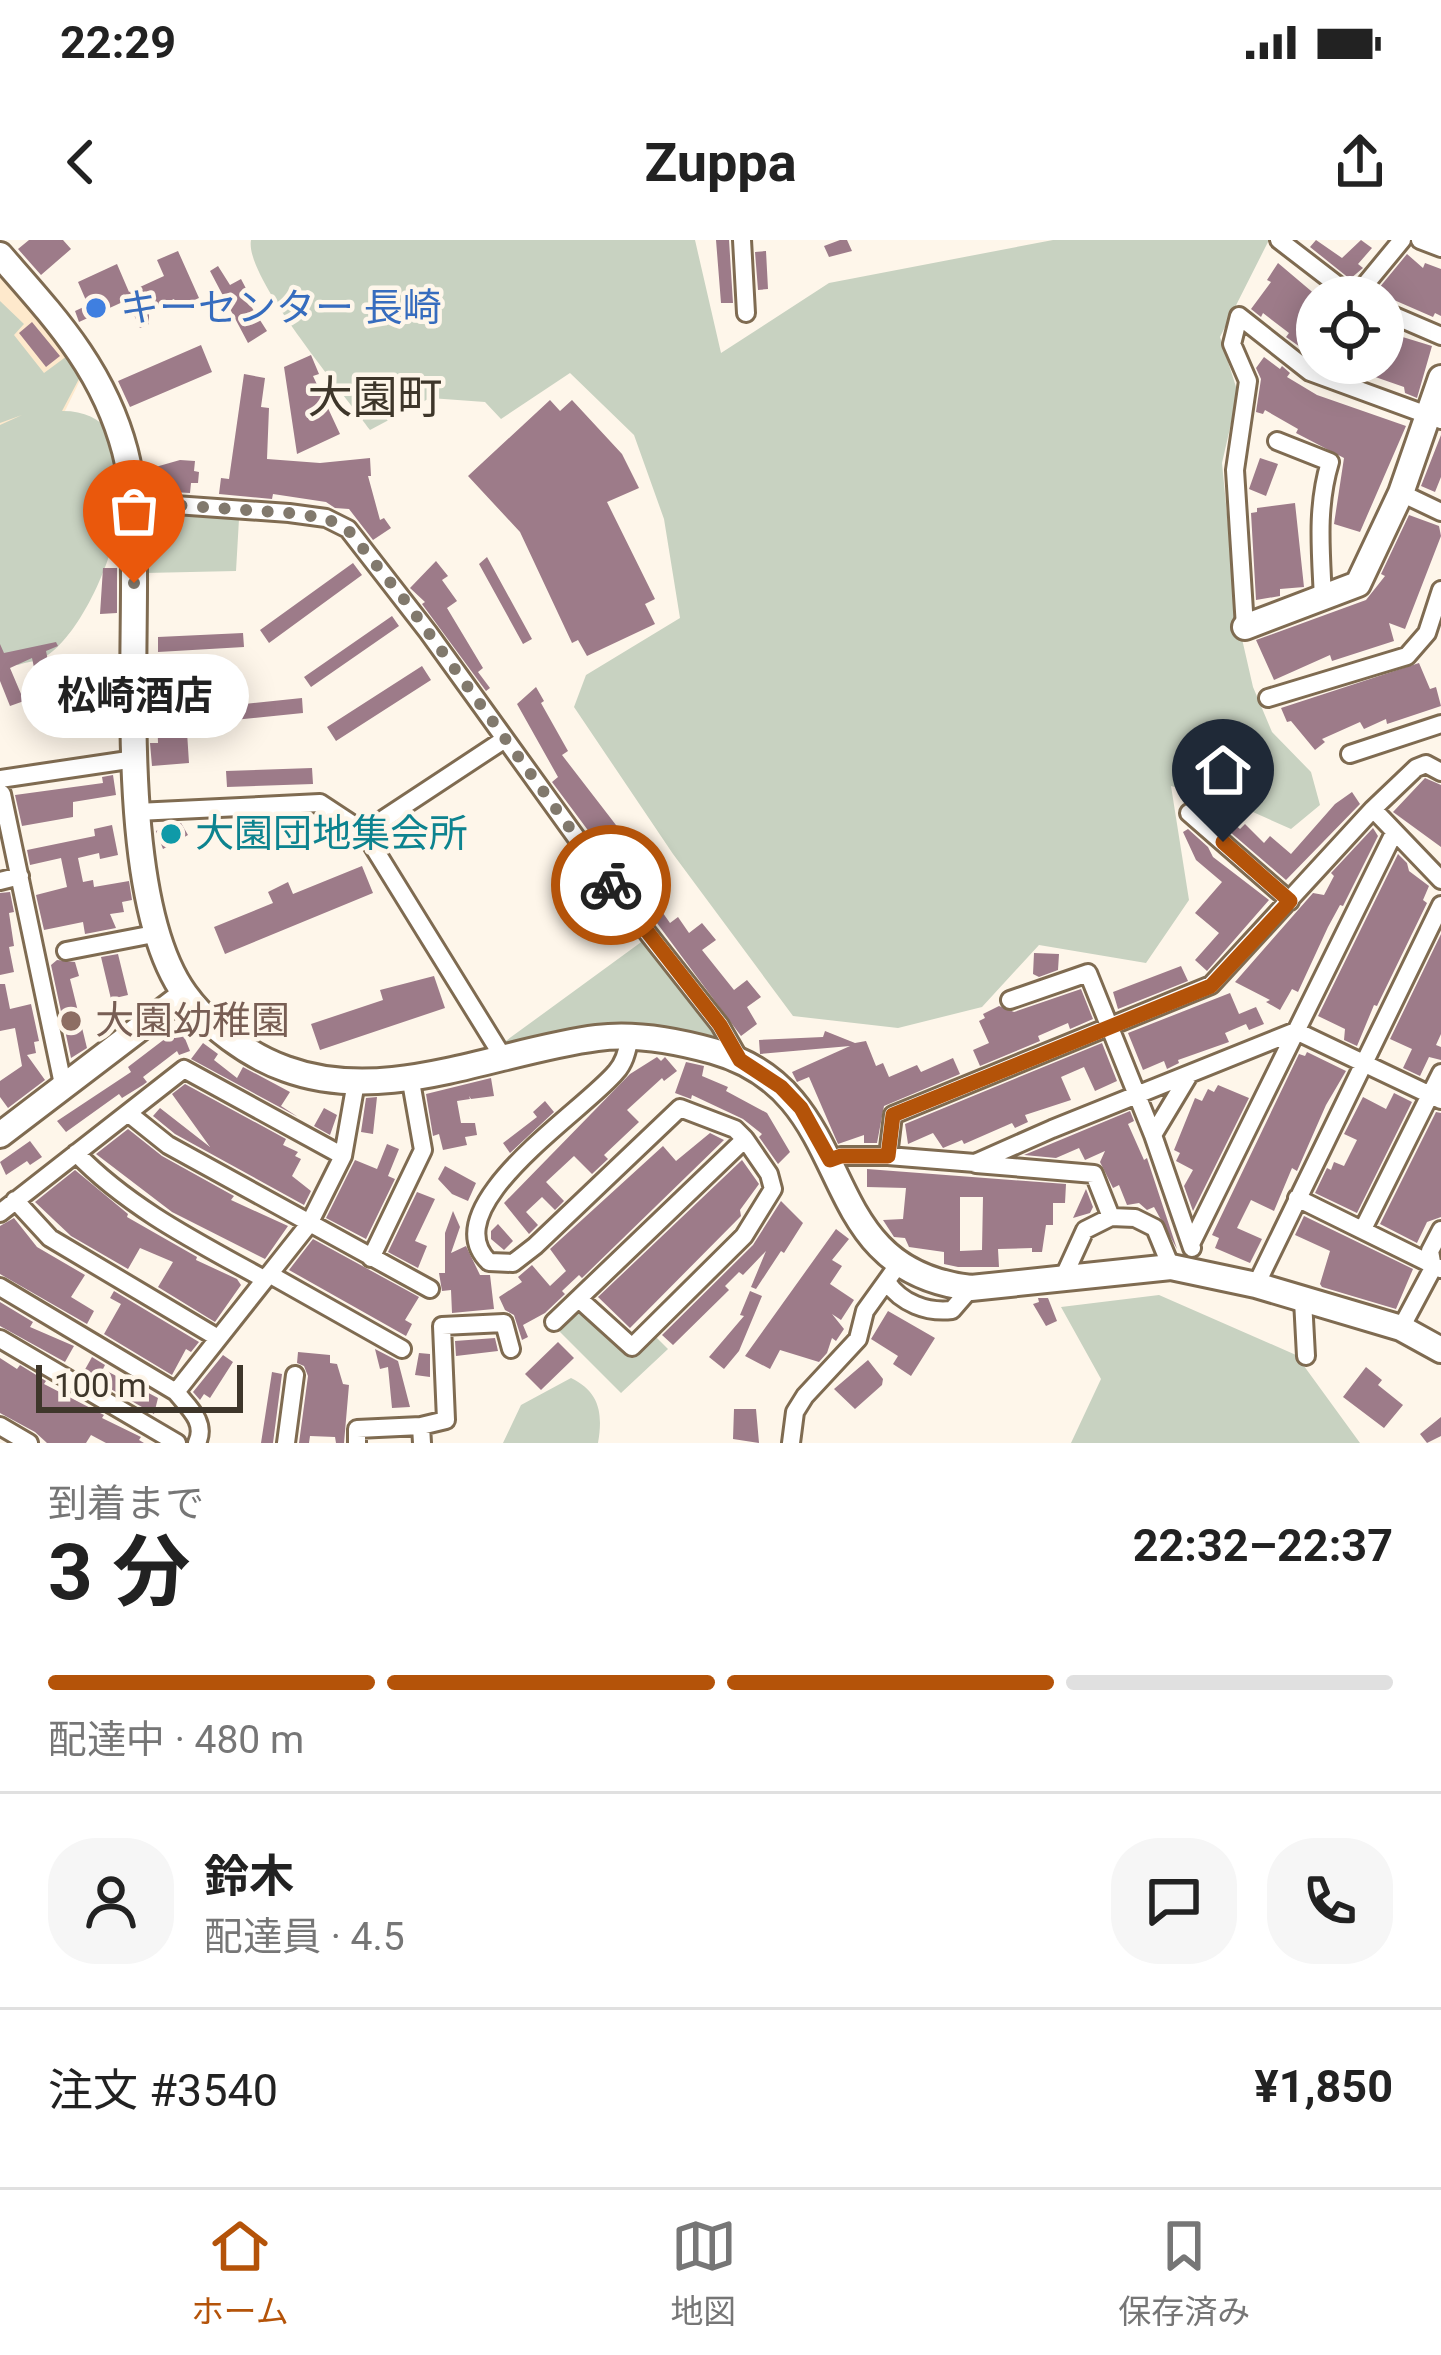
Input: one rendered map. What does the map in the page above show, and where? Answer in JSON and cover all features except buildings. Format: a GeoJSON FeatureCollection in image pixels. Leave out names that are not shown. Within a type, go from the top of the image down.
{"type":"FeatureCollection","features":[{"type":"Feature","properties":{"kind":"street"},"geometry":{"type":"LineString","coordinates":[[742,240],[746,313]]}},
{"type":"Feature","properties":{"kind":"street"},"geometry":{"type":"LineString","coordinates":[[1372,276],[1402,240]]}},
{"type":"Feature","properties":{"kind":"street"},"geometry":{"type":"LineString","coordinates":[[1420,240],[1441,248]]}},
{"type":"Feature","properties":{"kind":"street"},"geometry":{"type":"LineString","coordinates":[[1290,243],[1329,276]]}},
{"type":"Feature","properties":{"kind":"street"},"geometry":{"type":"LineString","coordinates":[[0,255],[67,332],[99,381],[124,447],[133,502],[136,812],[159,933],[185,994],[241,1046],[315,1078],[356,1082],[410,1076],[597,1037],[678,1042],[740,1060],[781,1087],[801,1108],[867,1236],[892,1274],[971,1288],[1172,1267],[1401,1328],[1441,1350]]}},
{"type":"Feature","properties":{"kind":"street"},"geometry":{"type":"LineString","coordinates":[[1434,417],[1310,372],[1239,316],[1232,344],[1248,381],[1235,470],[1245,627],[1358,584],[1434,417],[1441,377]]}},
{"type":"Feature","properties":{"kind":"street"},"geometry":{"type":"LineString","coordinates":[[1404,320],[1441,336]]}},
{"type":"Feature","properties":{"kind":"street"},"geometry":{"type":"LineString","coordinates":[[1276,441],[1330,462],[1321,491],[1319,523],[1323,599]]}},
{"type":"Feature","properties":{"kind":"street"},"geometry":{"type":"LineString","coordinates":[[1401,493],[1441,512]]}},
{"type":"Feature","properties":{"kind":"street"},"geometry":{"type":"LineString","coordinates":[[133,502],[289,513],[326,518],[348,530],[363,544],[617,894],[720,1025],[740,1060]]}},
{"type":"Feature","properties":{"kind":"street"},"geometry":{"type":"LineString","coordinates":[[1268,698],[1407,656],[1427,633],[1441,590]]}},
{"type":"Feature","properties":{"kind":"street"},"geometry":{"type":"LineString","coordinates":[[1350,754],[1441,724]]}},
{"type":"Feature","properties":{"kind":"street"},"geometry":{"type":"LineString","coordinates":[[364,832],[505,739]]}},
{"type":"Feature","properties":{"kind":"street"},"geometry":{"type":"LineString","coordinates":[[64,1089],[1,786],[135,759]]}},
{"type":"Feature","properties":{"kind":"street"},"geometry":{"type":"LineString","coordinates":[[888,1156],[893,1115],[1211,986],[1416,768],[1426,764],[1441,772]]}},
{"type":"Feature","properties":{"kind":"street"},"geometry":{"type":"LineString","coordinates":[[136,812],[320,803],[364,832],[503,1057]]}},
{"type":"Feature","properties":{"kind":"street"},"geometry":{"type":"LineString","coordinates":[[1373,809],[1441,880]]}},
{"type":"Feature","properties":{"kind":"street"},"geometry":{"type":"LineString","coordinates":[[1189,813],[1290,901]]}},
{"type":"Feature","properties":{"kind":"street"},"geometry":{"type":"LineString","coordinates":[[1191,1244],[1394,833]]}},
{"type":"Feature","properties":{"kind":"street"},"geometry":{"type":"LineString","coordinates":[[0,881],[20,876]]}},
{"type":"Feature","properties":{"kind":"street"},"geometry":{"type":"LineString","coordinates":[[1256,1286],[1441,904]]}},
{"type":"Feature","properties":{"kind":"street"},"geometry":{"type":"LineString","coordinates":[[66,951],[159,933]]}},
{"type":"Feature","properties":{"kind":"street"},"geometry":{"type":"LineString","coordinates":[[1010,1000],[1088,973],[1154,1135],[1199,1272]]}},
{"type":"Feature","properties":{"kind":"street"},"geometry":{"type":"LineString","coordinates":[[0,1136],[185,994]]}},
{"type":"Feature","properties":{"kind":"street"},"geometry":{"type":"LineString","coordinates":[[975,1163],[1296,1031],[1436,1098]]}},
{"type":"Feature","properties":{"kind":"street"},"geometry":{"type":"LineString","coordinates":[[579,1299],[632,1347],[744,1235],[772,1189],[769,1174],[735,1129],[680,1108],[535,1246],[506,1265],[489,1262],[477,1249],[474,1235],[488,1196],[617,1071],[630,1038]]}},
{"type":"Feature","properties":{"kind":"street"},"geometry":{"type":"LineString","coordinates":[[0,1213],[184,1069],[343,1156]]}},
{"type":"Feature","properties":{"kind":"street"},"geometry":{"type":"LineString","coordinates":[[1363,1229],[1436,1098],[1441,1073]]}},
{"type":"Feature","properties":{"kind":"street"},"geometry":{"type":"LineString","coordinates":[[1154,1135],[1189,1074]]}},
{"type":"Feature","properties":{"kind":"street"},"geometry":{"type":"LineString","coordinates":[[371,1258],[423,1150],[410,1076]]}},
{"type":"Feature","properties":{"kind":"street"},"geometry":{"type":"LineString","coordinates":[[176,1392],[309,1224],[343,1156],[356,1082]]}},
{"type":"Feature","properties":{"kind":"street"},"geometry":{"type":"LineString","coordinates":[[128,1113],[168,1145],[430,1289]]}},
{"type":"Feature","properties":{"kind":"street"},"geometry":{"type":"LineString","coordinates":[[554,1322],[745,1138]]}},
{"type":"Feature","properties":{"kind":"street"},"geometry":{"type":"LineString","coordinates":[[76,1153],[104,1183],[139,1208],[402,1349]]}},
{"type":"Feature","properties":{"kind":"street"},"geometry":{"type":"LineString","coordinates":[[830,1160],[888,1156],[1094,1174],[1111,1216]]}},
{"type":"Feature","properties":{"kind":"street"},"geometry":{"type":"LineString","coordinates":[[1297,1198],[1437,1268]]}},
{"type":"Feature","properties":{"kind":"street"},"geometry":{"type":"LineString","coordinates":[[15,1200],[50,1238],[218,1339]]}},
{"type":"Feature","properties":{"kind":"street"},"geometry":{"type":"LineString","coordinates":[[1064,1276],[1085,1230],[1111,1216],[1135,1218],[1155,1228],[1172,1267]]}},
{"type":"Feature","properties":{"kind":"street"},"geometry":{"type":"LineString","coordinates":[[1437,1268],[1430,1251],[1441,1229]]}},
{"type":"Feature","properties":{"kind":"street"},"geometry":{"type":"LineString","coordinates":[[1401,1328],[1437,1268]]}},
{"type":"Feature","properties":{"kind":"street"},"geometry":{"type":"LineString","coordinates":[[791,1443],[796,1412],[805,1396],[858,1339],[865,1311],[892,1274]]}},
{"type":"Feature","properties":{"kind":"street"},"geometry":{"type":"LineString","coordinates":[[0,1287],[176,1392],[197,1418],[201,1435],[197,1443]]}},
{"type":"Feature","properties":{"kind":"street"},"geometry":{"type":"LineString","coordinates":[[1303,1300],[1306,1356]]}},
{"type":"Feature","properties":{"kind":"street"},"geometry":{"type":"LineString","coordinates":[[357,1443],[357,1429],[421,1434],[446,1420],[442,1326],[504,1323],[511,1349]]}},
{"type":"Feature","properties":{"kind":"street"},"geometry":{"type":"LineString","coordinates":[[0,1339],[177,1443]]}},
{"type":"Feature","properties":{"kind":"street"},"geometry":{"type":"LineString","coordinates":[[286,1443],[295,1375]]}},
{"type":"Feature","properties":{"kind":"street"},"geometry":{"type":"LineString","coordinates":[[0,1426],[28,1443]]}},
{"type":"Feature","properties":{"kind":"shaded area"},"geometry":{"type":"Polygon","coordinates":[[[0,274],[84,372],[63,415],[0,440],[0,274]]]}},
{"type":"Feature","properties":{"kind":"green space"},"geometry":{"type":"Polygon","coordinates":[[[251,240],[695,240],[721,353],[829,283],[1053,240],[1269,240],[1220,337],[1238,393],[1222,463],[1237,617],[1253,687],[1272,732],[1311,772],[1320,805],[1291,829],[1235,804],[1171,786],[1189,900],[1146,963],[1039,945],[982,1007],[898,1028],[793,1016],[673,854],[574,707],[586,675],[680,618],[664,519],[634,435],[570,373],[501,419],[485,402],[430,398],[370,430],[279,307],[253,257],[251,240]]]}},
{"type":"Feature","properties":{"kind":"green space"},"geometry":{"type":"Polygon","coordinates":[[[0,301],[24,324],[14,335],[44,373],[67,356],[80,377],[62,411],[96,420],[116,444],[123,479],[119,520],[89,603],[68,636],[45,657],[18,665],[0,655],[0,425],[22,415],[0,423],[0,301]]]}},
{"type":"Feature","properties":{"kind":"green space"},"geometry":{"type":"Polygon","coordinates":[[[148,514],[239,519],[236,571],[145,573],[148,514]]]}},
{"type":"Feature","properties":{"kind":"green space"},"geometry":{"type":"Polygon","coordinates":[[[644,940],[719,1036],[612,1024],[503,1043],[644,940]]]}},
{"type":"Feature","properties":{"kind":"green space"},"geometry":{"type":"Polygon","coordinates":[[[1159,1295],[1296,1355],[1360,1443],[1071,1443],[1101,1379],[1061,1307],[1159,1295]]]}},
{"type":"Feature","properties":{"kind":"green space"},"geometry":{"type":"Polygon","coordinates":[[[584,1312],[627,1355],[653,1334],[668,1349],[621,1393],[557,1329],[572,1313],[584,1312]]]}},
{"type":"Feature","properties":{"kind":"green space"},"geometry":{"type":"Polygon","coordinates":[[[571,1378],[594,1397],[600,1423],[598,1443],[503,1443],[521,1405],[571,1378]]]}},
{"type":"Feature","properties":{"kind":"way so far"},"geometry":{"type":"LineString","coordinates":[[134,583],[133,502],[289,513],[326,518],[348,530],[407,603],[611,885]]}},
{"type":"Feature","properties":{"kind":"place","name":"キーセンター 長崎"},"geometry":{"type":"Point","coordinates":[96,308]}},
{"type":"Feature","properties":{"kind":"place","name":"松崎酒店"},"geometry":{"type":"Point","coordinates":[134,583]}},
{"type":"Feature","properties":{"kind":"place","name":"大園団地集会所"},"geometry":{"type":"Point","coordinates":[171,834]}},
{"type":"Feature","properties":{"kind":"place","name":"大園幼稚園"},"geometry":{"type":"Point","coordinates":[71,1021]}},
{"type":"Feature","properties":{"kind":"district","name":"大園町"},"geometry":{"type":"Point","coordinates":[375,397]}},
{"type":"Feature","properties":{"kind":"route"},"geometry":{"type":"LineString","coordinates":[[611,885],[720,1025],[740,1060],[781,1087],[801,1108],[830,1160],[888,1156],[893,1115],[1211,986],[1290,901],[1223,842]]}}]}
